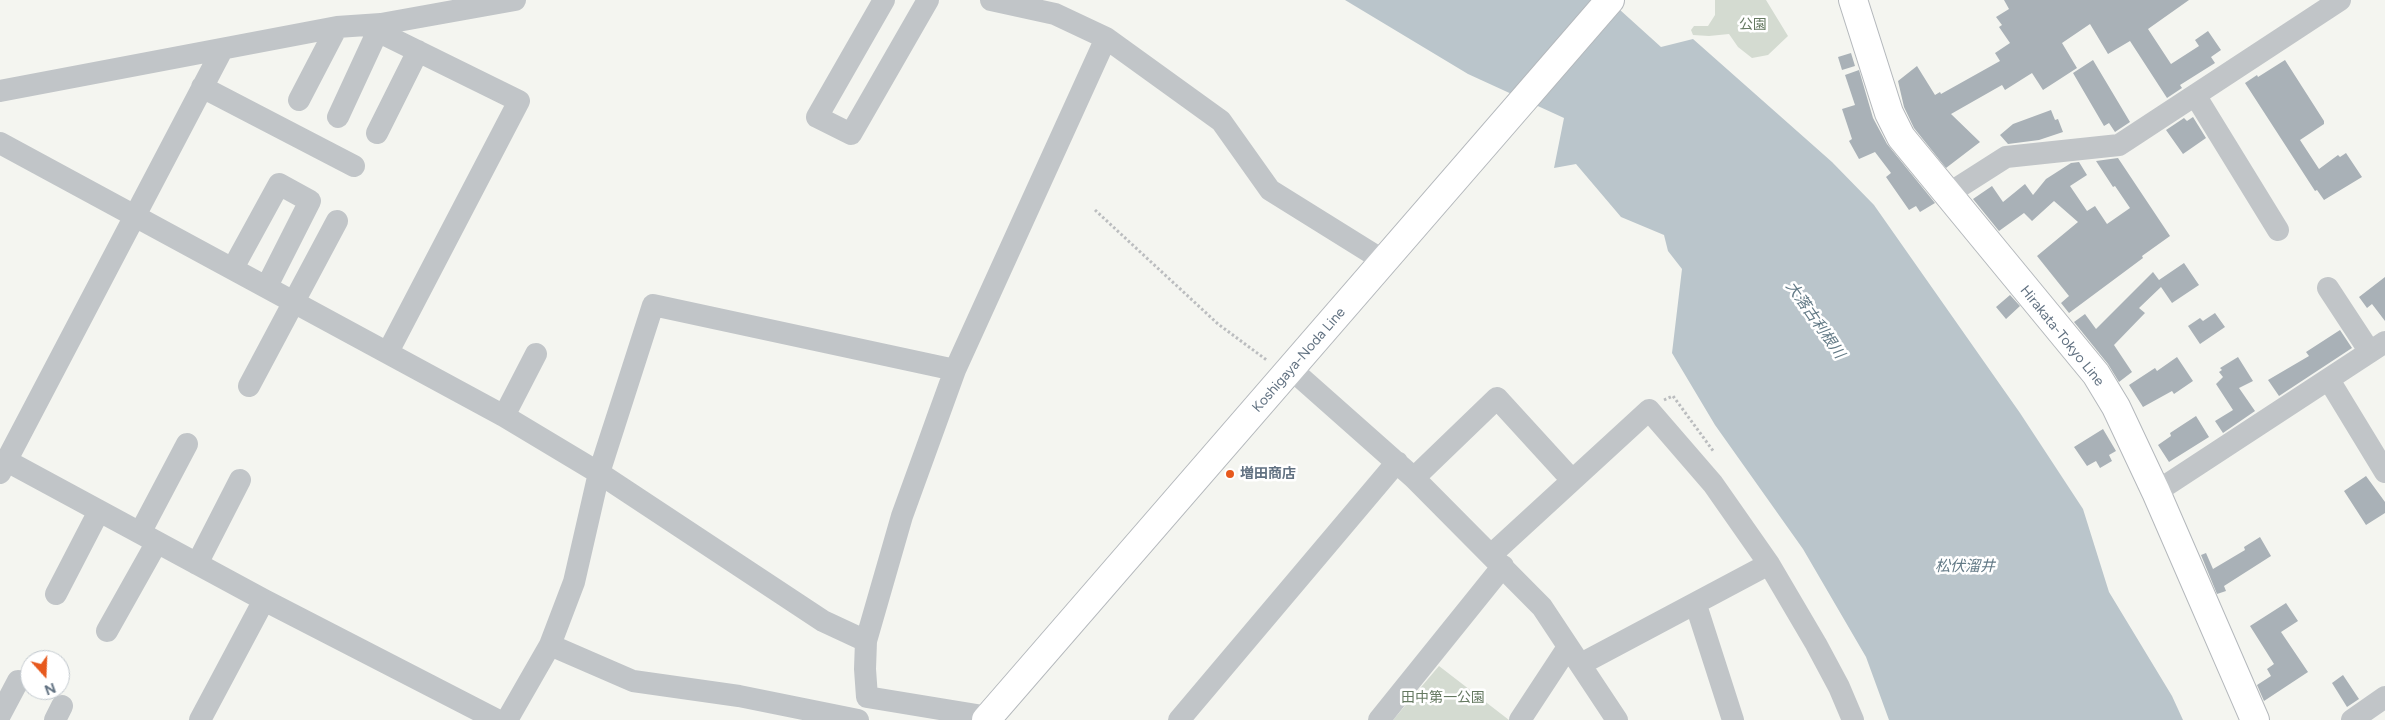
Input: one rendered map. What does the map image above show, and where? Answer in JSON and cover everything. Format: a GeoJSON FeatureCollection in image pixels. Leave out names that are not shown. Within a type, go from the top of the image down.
{"type":"FeatureCollection","features":[{"type":"Feature","properties":{"kind":"main road","name":"Koshigaya-Noda Line"},"geometry":{"type":"LineString","coordinates":[[988,719],[1610,0]]}},
{"type":"Feature","properties":{"kind":"main road","name":"Hirakata-Tokyo Line"},"geometry":{"type":"LineString","coordinates":[[1853,0],[1895,126],[1909,146],[2096,374],[2129,433],[2255,720]]}},
{"type":"Feature","properties":{"kind":"street"},"geometry":{"type":"LineString","coordinates":[[0,91],[337,27],[381,24],[515,0]]}},
{"type":"Feature","properties":{"kind":"street"},"geometry":{"type":"LineString","coordinates":[[884,0],[817,117],[851,134],[928,0]]}},
{"type":"Feature","properties":{"kind":"street"},"geometry":{"type":"LineString","coordinates":[[991,0],[1055,14],[1106,38],[1221,121],[1270,190],[1384,261]]}},
{"type":"Feature","properties":{"kind":"street"},"geometry":{"type":"LineString","coordinates":[[1948,194],[2006,157],[2119,146],[2340,0]]}},
{"type":"Feature","properties":{"kind":"street"},"geometry":{"type":"LineString","coordinates":[[381,24],[385,35],[519,101],[388,352]]}},
{"type":"Feature","properties":{"kind":"street"},"geometry":{"type":"LineString","coordinates":[[338,117],[381,24]]}},
{"type":"Feature","properties":{"kind":"street"},"geometry":{"type":"LineString","coordinates":[[299,100],[337,27]]}},
{"type":"Feature","properties":{"kind":"street"},"geometry":{"type":"LineString","coordinates":[[866,720],[866,641],[902,516],[955,370],[1106,38]]}},
{"type":"Feature","properties":{"kind":"street"},"geometry":{"type":"LineString","coordinates":[[222,50],[4,468],[100,511],[264,600],[497,720]]}},
{"type":"Feature","properties":{"kind":"street"},"geometry":{"type":"LineString","coordinates":[[377,133],[418,51]]}},
{"type":"Feature","properties":{"kind":"street"},"geometry":{"type":"LineString","coordinates":[[202,87],[354,166]]}},
{"type":"Feature","properties":{"kind":"street"},"geometry":{"type":"LineString","coordinates":[[2195,95],[2278,230]]}},
{"type":"Feature","properties":{"kind":"street"},"geometry":{"type":"LineString","coordinates":[[0,143],[504,416],[600,473],[824,621],[866,641]]}},
{"type":"Feature","properties":{"kind":"street"},"geometry":{"type":"LineString","coordinates":[[233,268],[279,184],[310,201],[266,286]]}},
{"type":"Feature","properties":{"kind":"street"},"geometry":{"type":"LineString","coordinates":[[249,386],[295,302],[336,221]]}},
{"type":"Feature","properties":{"kind":"street"},"geometry":{"type":"LineString","coordinates":[[2156,492],[2377,347],[2328,288]]}},
{"type":"Feature","properties":{"kind":"street"},"geometry":{"type":"LineString","coordinates":[[507,720],[550,645],[574,582],[600,473],[653,306],[955,370]]}},
{"type":"Feature","properties":{"kind":"street"},"geometry":{"type":"LineString","coordinates":[[504,416],[536,354]]}},
{"type":"Feature","properties":{"kind":"street"},"geometry":{"type":"LineString","coordinates":[[1289,372],[1397,462],[1542,608],[1617,720]]}},
{"type":"Feature","properties":{"kind":"street"},"geometry":{"type":"LineString","coordinates":[[2329,380],[2385,472]]}},
{"type":"Feature","properties":{"kind":"street"},"geometry":{"type":"LineString","coordinates":[[1414,478],[1498,398],[1572,480]]}},
{"type":"Feature","properties":{"kind":"street"},"geometry":{"type":"LineString","coordinates":[[1379,720],[1497,561],[1572,480],[1649,410],[1713,484],[1769,564],[1816,644],[1839,687],[1853,720]]}},
{"type":"Feature","properties":{"kind":"street"},"geometry":{"type":"LineString","coordinates":[[107,631],[187,444]]}},
{"type":"Feature","properties":{"kind":"street"},"geometry":{"type":"LineString","coordinates":[[1185,718],[1397,462]]}},
{"type":"Feature","properties":{"kind":"street"},"geometry":{"type":"LineString","coordinates":[[197,564],[240,480]]}},
{"type":"Feature","properties":{"kind":"street"},"geometry":{"type":"LineString","coordinates":[[56,594],[100,511]]}},
{"type":"Feature","properties":{"kind":"street"},"geometry":{"type":"LineString","coordinates":[[1520,720],[1575,656],[1696,604],[1769,564]]}},
{"type":"Feature","properties":{"kind":"street"},"geometry":{"type":"LineString","coordinates":[[200,720],[264,600]]}},
{"type":"Feature","properties":{"kind":"street"},"geometry":{"type":"LineString","coordinates":[[1696,604],[1733,720]]}},
{"type":"Feature","properties":{"kind":"street"},"geometry":{"type":"LineString","coordinates":[[550,645],[633,681],[739,696],[858,720]]}},
{"type":"Feature","properties":{"kind":"street"},"geometry":{"type":"LineString","coordinates":[[0,715],[18,681]]}},
{"type":"Feature","properties":{"kind":"street"},"geometry":{"type":"LineString","coordinates":[[867,697],[988,719]]}},
{"type":"Feature","properties":{"kind":"street"},"geometry":{"type":"LineString","coordinates":[[2352,720],[2385,697]]}},
{"type":"Feature","properties":{"kind":"path"},"geometry":{"type":"LineString","coordinates":[[1095,210],[1218,324],[1289,372]]}},
{"type":"Feature","properties":{"kind":"green space","name":"公園"},"geometry":{"type":"Polygon","coordinates":[[[1715,0],[1766,0],[1788,36],[1768,55],[1752,58],[1738,47],[1729,34],[1693,35],[1691,30],[1694,26],[1708,26],[1715,15],[1715,0]]]}},
{"type":"Feature","properties":{"kind":"green space","name":"田中第一公園"},"geometry":{"type":"Polygon","coordinates":[[[1439,666],[1509,720],[1393,720],[1439,666]]]}},
{"type":"Feature","properties":{"kind":"water","name":"松伏溜井"},"geometry":{"type":"Polygon","coordinates":[[[1345,0],[1609,0],[1661,47],[1693,39],[1832,162],[1874,205],[2020,413],[2083,509],[2109,592],[2172,696],[2183,720],[1889,720],[1866,657],[1803,549],[1715,425],[1672,353],[1682,269],[1668,251],[1664,235],[1621,217],[1576,164],[1554,168],[1564,118],[1468,74],[1345,0]]]}},
{"type":"Feature","properties":{"kind":"building"},"geometry":{"type":"Polygon","coordinates":[[[2004,0],[2189,0],[2148,29],[2171,64],[2199,46],[2195,40],[2208,31],[2221,50],[2211,57],[2215,63],[2180,85],[2182,88],[2167,98],[2130,41],[2108,54],[2090,24],[2062,43],[2077,68],[2043,90],[2032,73],[2005,90],[2002,85],[1951,114],[1980,142],[1946,168],[1914,128],[1904,107],[1898,81],[1917,66],[1935,95],[1940,92],[1941,94],[2000,61],[1995,53],[2010,43],[1999,27],[2002,25],[1996,17],[2009,9],[2004,0]]]}},
{"type":"Feature","properties":{"kind":"building"},"geometry":{"type":"Polygon","coordinates":[[[1851,53],[1855,66],[1842,70],[1838,57],[1851,53]]]}},
{"type":"Feature","properties":{"kind":"building"},"geometry":{"type":"Polygon","coordinates":[[[2093,60],[2130,122],[2115,132],[2109,123],[2104,126],[2073,73],[2093,60]]]}},
{"type":"Feature","properties":{"kind":"building"},"geometry":{"type":"Polygon","coordinates":[[[2285,60],[2324,121],[2324,124],[2300,140],[2319,169],[2338,155],[2340,157],[2346,153],[2362,177],[2324,200],[2317,190],[2315,191],[2245,83],[2285,60]]]}},
{"type":"Feature","properties":{"kind":"building"},"geometry":{"type":"Polygon","coordinates":[[[1859,70],[1873,118],[1887,144],[1935,203],[1920,212],[1916,206],[1909,210],[1886,177],[1891,173],[1875,152],[1859,159],[1849,141],[1852,139],[1842,109],[1855,105],[1845,75],[1859,70]]]}},
{"type":"Feature","properties":{"kind":"building"},"geometry":{"type":"Polygon","coordinates":[[[2051,110],[2055,120],[2058,119],[2063,132],[2039,140],[2008,144],[2000,135],[2013,124],[2051,110]]]}},
{"type":"Feature","properties":{"kind":"building"},"geometry":{"type":"Polygon","coordinates":[[[2193,117],[2206,138],[2183,154],[2166,130],[2184,118],[2187,121],[2193,117]]]}},
{"type":"Feature","properties":{"kind":"building"},"geometry":{"type":"Polygon","coordinates":[[[2118,158],[2170,236],[2069,313],[2061,303],[2069,296],[2037,256],[2078,222],[2054,201],[2032,221],[2024,213],[1999,231],[1973,199],[1992,186],[2003,202],[2025,184],[2033,195],[2046,179],[2071,163],[2079,162],[2087,175],[2070,186],[2087,211],[2095,206],[2107,224],[2130,208],[2096,161],[2118,158]]]}},
{"type":"Feature","properties":{"kind":"building"},"geometry":{"type":"Polygon","coordinates":[[[2184,263],[2199,285],[2172,303],[2161,287],[2139,308],[2145,313],[2114,345],[2132,372],[2119,382],[2108,364],[2074,322],[2085,314],[2096,329],[2153,272],[2159,280],[2184,263]]]}},
{"type":"Feature","properties":{"kind":"building"},"geometry":{"type":"Polygon","coordinates":[[[2385,277],[2385,321],[2372,304],[2367,308],[2359,297],[2385,277]]]}},
{"type":"Feature","properties":{"kind":"building"},"geometry":{"type":"Polygon","coordinates":[[[2010,295],[2020,306],[2006,319],[1996,307],[2010,295]]]}},
{"type":"Feature","properties":{"kind":"building"},"geometry":{"type":"Polygon","coordinates":[[[2215,313],[2225,327],[2200,344],[2188,326],[2200,318],[2203,321],[2215,313]]]}},
{"type":"Feature","properties":{"kind":"building"},"geometry":{"type":"Polygon","coordinates":[[[2340,330],[2352,348],[2279,396],[2268,380],[2309,356],[2306,352],[2340,330]]]}},
{"type":"Feature","properties":{"kind":"building"},"geometry":{"type":"Polygon","coordinates":[[[2177,357],[2193,381],[2174,394],[2172,391],[2143,407],[2129,385],[2155,368],[2157,371],[2177,357]]]}},
{"type":"Feature","properties":{"kind":"building"},"geometry":{"type":"Polygon","coordinates":[[[2238,357],[2253,381],[2239,388],[2255,411],[2223,433],[2215,421],[2233,410],[2216,384],[2223,377],[2219,372],[2222,370],[2220,368],[2238,357]]]}},
{"type":"Feature","properties":{"kind":"building"},"geometry":{"type":"Polygon","coordinates":[[[2196,416],[2209,437],[2169,462],[2158,445],[2171,436],[2170,433],[2196,416]]]}},
{"type":"Feature","properties":{"kind":"building"},"geometry":{"type":"Polygon","coordinates":[[[2103,429],[2116,451],[2109,455],[2112,461],[2100,468],[2096,461],[2087,466],[2074,447],[2103,429]]]}},
{"type":"Feature","properties":{"kind":"building"},"geometry":{"type":"Polygon","coordinates":[[[2366,476],[2385,502],[2385,513],[2366,525],[2344,491],[2366,476]]]}},
{"type":"Feature","properties":{"kind":"building"},"geometry":{"type":"Polygon","coordinates":[[[2260,537],[2271,556],[2224,586],[2226,591],[2217,594],[2201,555],[2206,553],[2213,569],[2245,550],[2244,547],[2260,537]]]}},
{"type":"Feature","properties":{"kind":"building"},"geometry":{"type":"Polygon","coordinates":[[[2286,603],[2298,621],[2281,632],[2308,672],[2264,701],[2257,685],[2271,676],[2267,669],[2274,664],[2250,626],[2286,603]]]}},
{"type":"Feature","properties":{"kind":"building"},"geometry":{"type":"Polygon","coordinates":[[[2343,675],[2359,699],[2347,707],[2332,683],[2343,675]]]}},
{"type":"Feature","properties":{"kind":"place","name":"増田商店"},"geometry":{"type":"Point","coordinates":[1230,474]}},
{"type":"Feature","properties":{"kind":"water label","name":"大落古利根川"},"geometry":{"type":"Point","coordinates":[1815,320]}}]}
